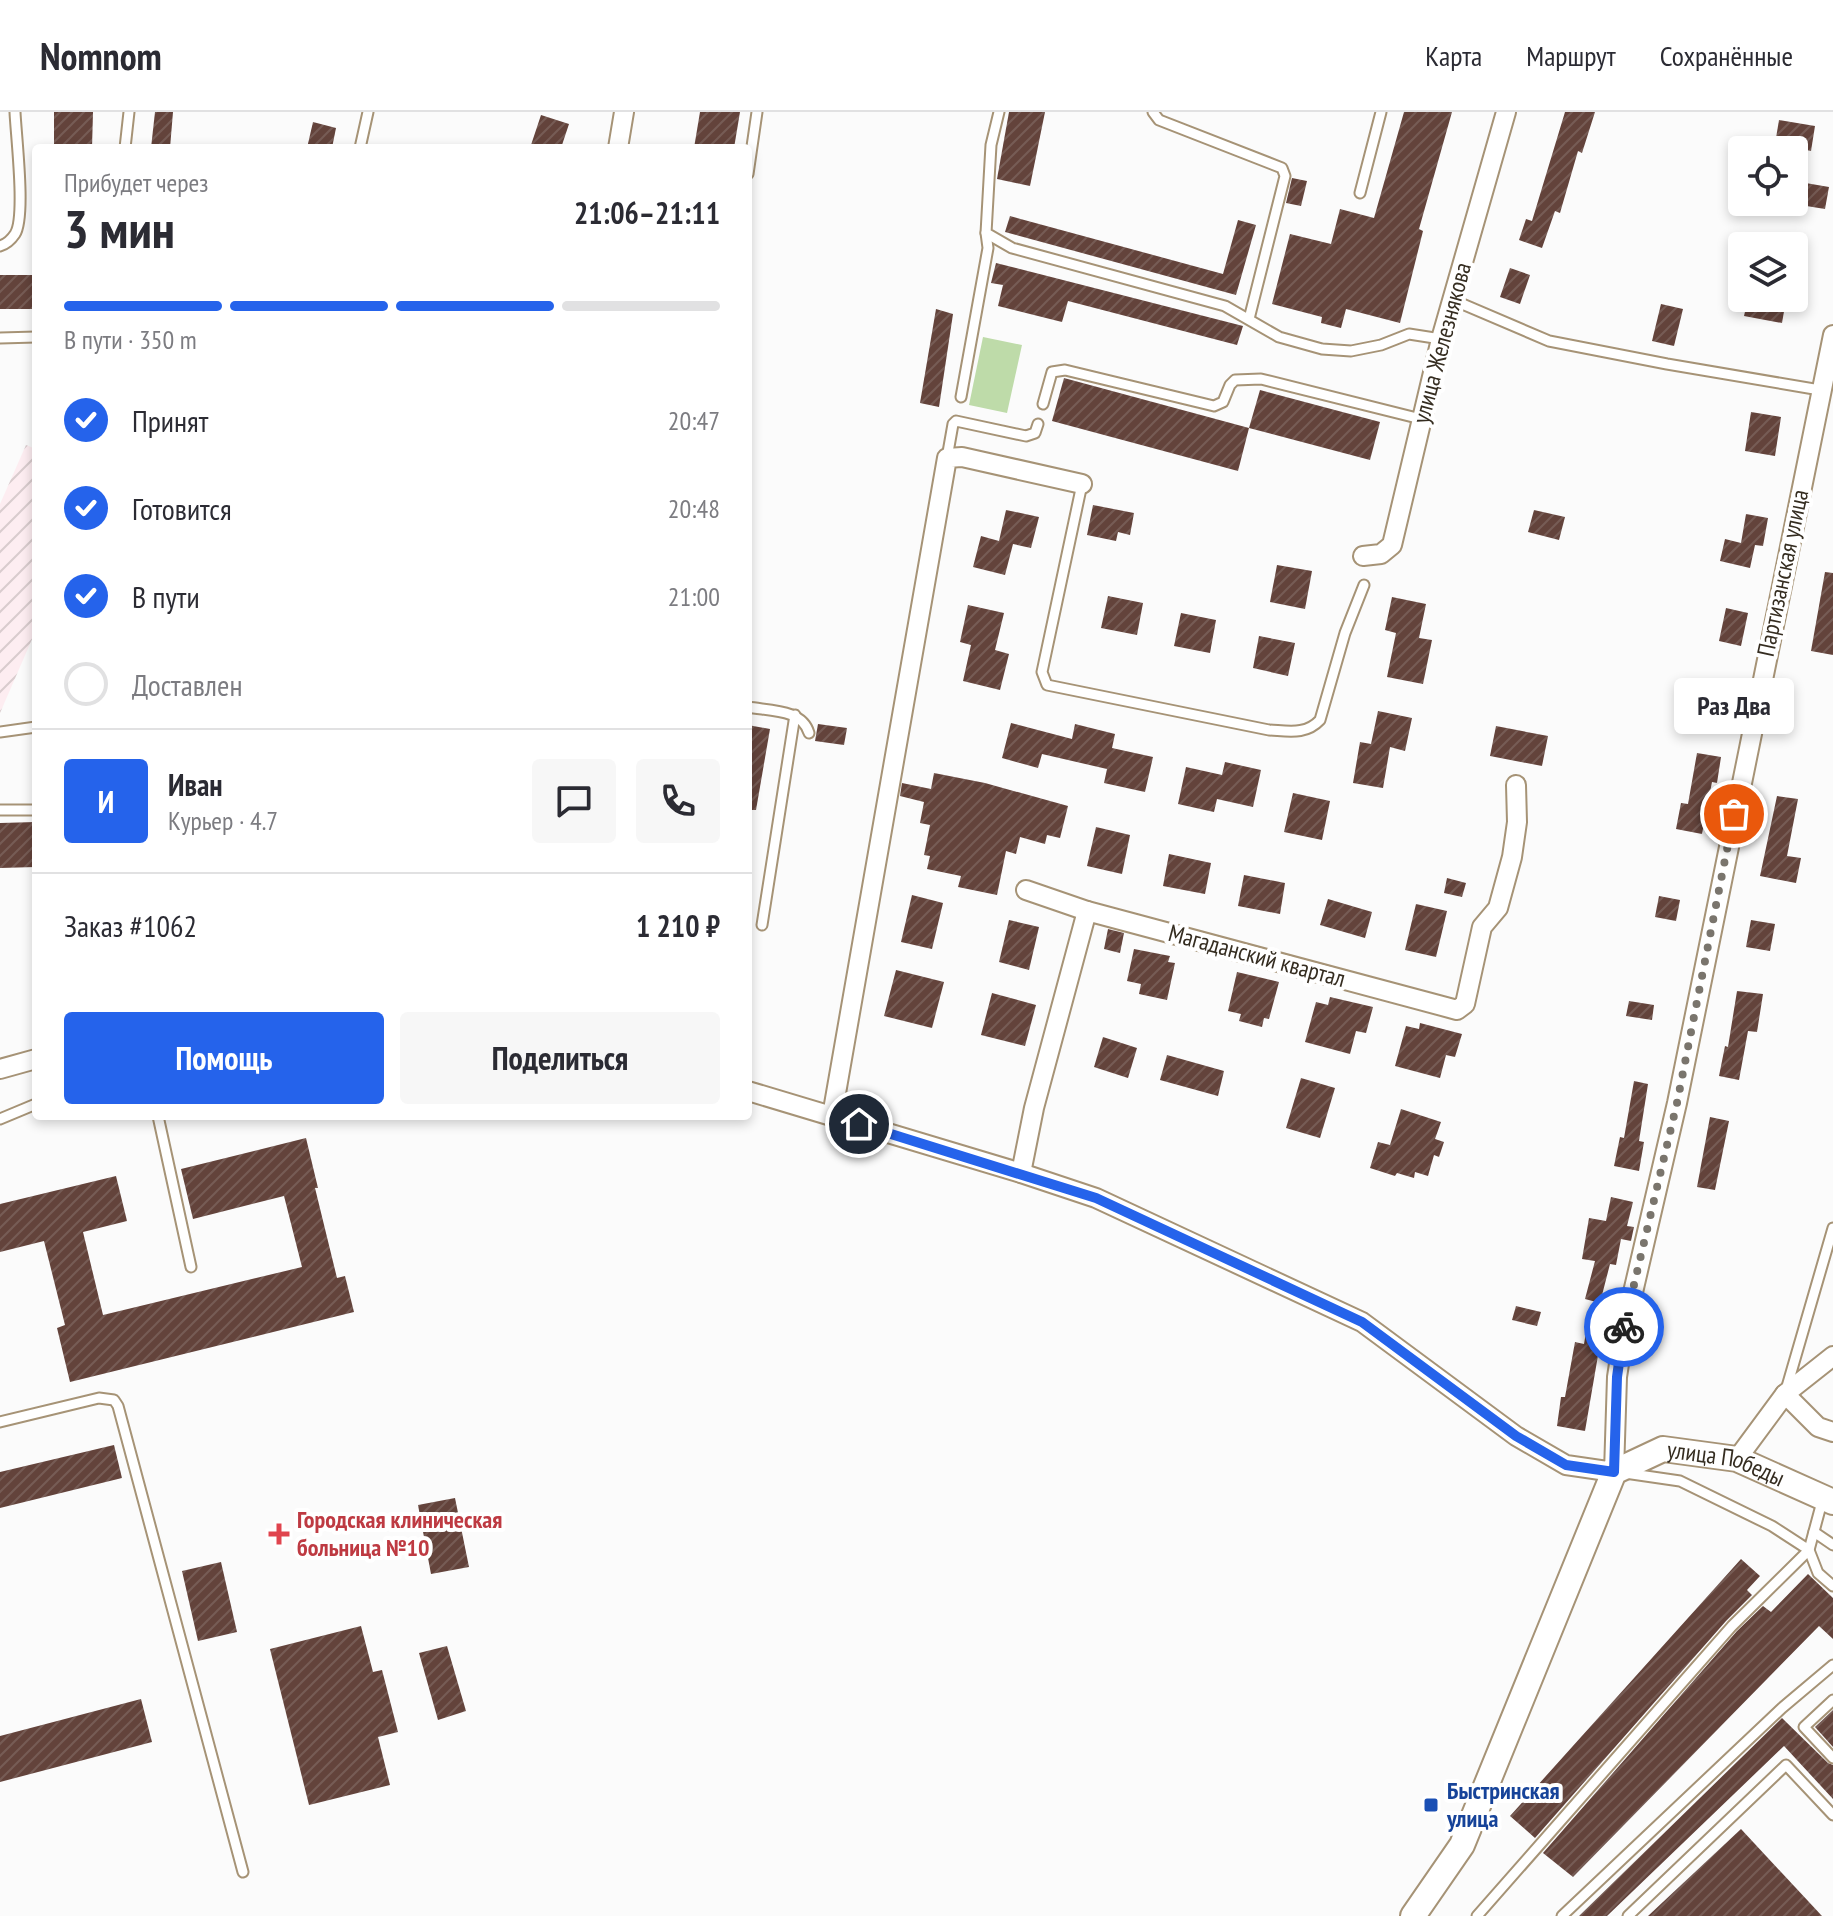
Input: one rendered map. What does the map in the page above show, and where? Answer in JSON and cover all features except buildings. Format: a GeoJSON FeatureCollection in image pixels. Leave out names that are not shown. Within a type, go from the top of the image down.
{"type":"FeatureCollection","features":[{"type":"Feature","properties":{"kind":"street"},"geometry":{"type":"LineString","coordinates":[[619,144],[624,112]]}},
{"type":"Feature","properties":{"kind":"street","name":"улица Железнякова"},"geometry":{"type":"LineString","coordinates":[[1363,556],[1381,554],[1392,545],[1441,339],[1506,112]]}},
{"type":"Feature","properties":{"kind":"street","name":"Партизанская улица"},"geometry":{"type":"LineString","coordinates":[[1614,1472],[1617,1377],[1624,1331],[1677,1103],[1833,335]]}},
{"type":"Feature","properties":{"kind":"street"},"geometry":{"type":"LineString","coordinates":[[832,1116],[947,458],[962,457],[1082,484]]}},
{"type":"Feature","properties":{"kind":"street","name":"Магаданский квартал"},"geometry":{"type":"LineString","coordinates":[[1087,911],[1457,1010],[1465,1004],[1482,927],[1498,908],[1506,884],[1517,822],[1516,785]]}},
{"type":"Feature","properties":{"kind":"street"},"geometry":{"type":"LineString","coordinates":[[1021,1173],[1034,1108],[1087,911],[1026,890]]}},
{"type":"Feature","properties":{"kind":"street"},"geometry":{"type":"LineString","coordinates":[[0,1069],[32,1060]]}},
{"type":"Feature","properties":{"kind":"street"},"geometry":{"type":"LineString","coordinates":[[752,1092],[1096,1198],[1362,1322],[1516,1436],[1566,1465],[1614,1472],[1462,1845],[1413,1916]]}},
{"type":"Feature","properties":{"kind":"street"},"geometry":{"type":"LineString","coordinates":[[1737,1459],[1785,1394],[1833,1356]]}},
{"type":"Feature","properties":{"kind":"street"},"geometry":{"type":"LineString","coordinates":[[1785,1394],[1818,1427],[1833,1432]]}},
{"type":"Feature","properties":{"kind":"street","name":"улица Победы"},"geometry":{"type":"LineString","coordinates":[[1614,1472],[1663,1449],[1737,1459],[1828,1500]]}},
{"type":"Feature","properties":{"kind":"lane"},"geometry":{"type":"LineString","coordinates":[[0,246],[17,233],[20,210],[15,112]]}},
{"type":"Feature","properties":{"kind":"lane"},"geometry":{"type":"LineString","coordinates":[[125,144],[129,112]]}},
{"type":"Feature","properties":{"kind":"lane"},"geometry":{"type":"LineString","coordinates":[[361,144],[368,112]]}},
{"type":"Feature","properties":{"kind":"lane"},"geometry":{"type":"LineString","coordinates":[[752,146],[757,112]]}},
{"type":"Feature","properties":{"kind":"lane"},"geometry":{"type":"LineString","coordinates":[[961,397],[988,248],[986,233],[991,145],[999,112]]}},
{"type":"Feature","properties":{"kind":"lane"},"geometry":{"type":"LineString","coordinates":[[1153,112],[1159,120],[1282,168],[1285,176],[1249,319]]}},
{"type":"Feature","properties":{"kind":"lane"},"geometry":{"type":"LineString","coordinates":[[1360,193],[1381,112]]}},
{"type":"Feature","properties":{"kind":"lane"},"geometry":{"type":"LineString","coordinates":[[986,233],[1012,248],[1225,306],[1263,330],[1322,349],[1351,351],[1381,345],[1409,334],[1441,339]]}},
{"type":"Feature","properties":{"kind":"lane"},"geometry":{"type":"LineString","coordinates":[[1453,300],[1549,341],[1820,390]]}},
{"type":"Feature","properties":{"kind":"lane"},"geometry":{"type":"LineString","coordinates":[[0,338],[32,337]]}},
{"type":"Feature","properties":{"kind":"lane"},"geometry":{"type":"LineString","coordinates":[[1043,404],[1050,376],[1056,369],[1214,406],[1223,402],[1235,380],[1249,378],[1421,419]]}},
{"type":"Feature","properties":{"kind":"lane"},"geometry":{"type":"LineString","coordinates":[[947,458],[956,421],[1026,436],[1035,433],[1038,424]]}},
{"type":"Feature","properties":{"kind":"lane"},"geometry":{"type":"LineString","coordinates":[[1082,484],[1042,672],[1047,685],[1269,730],[1305,731],[1320,720],[1345,633],[1364,585]]}},
{"type":"Feature","properties":{"kind":"lane"},"geometry":{"type":"LineString","coordinates":[[752,708],[795,715],[805,723],[809,733]]}},
{"type":"Feature","properties":{"kind":"lane"},"geometry":{"type":"LineString","coordinates":[[762,925],[795,715]]}},
{"type":"Feature","properties":{"kind":"lane"},"geometry":{"type":"LineString","coordinates":[[0,732],[32,728]]}},
{"type":"Feature","properties":{"kind":"lane"},"geometry":{"type":"LineString","coordinates":[[0,810],[32,810]]}},
{"type":"Feature","properties":{"kind":"lane"},"geometry":{"type":"LineString","coordinates":[[0,1119],[32,1106]]}},
{"type":"Feature","properties":{"kind":"lane"},"geometry":{"type":"LineString","coordinates":[[159,1120],[191,1267]]}},
{"type":"Feature","properties":{"kind":"lane"},"geometry":{"type":"LineString","coordinates":[[1785,1394],[1833,1228]]}},
{"type":"Feature","properties":{"kind":"lane"},"geometry":{"type":"LineString","coordinates":[[0,1422],[99,1398],[114,1400],[118,1406],[243,1872]]}},
{"type":"Feature","properties":{"kind":"lane"},"geometry":{"type":"LineString","coordinates":[[1614,1472],[1680,1481],[1772,1526],[1809,1550],[1818,1573],[1833,1586]]}},
{"type":"Feature","properties":{"kind":"lane"},"geometry":{"type":"LineString","coordinates":[[1477,1916],[1732,1626],[1809,1550],[1828,1500]]}},
{"type":"Feature","properties":{"kind":"lane"},"geometry":{"type":"LineString","coordinates":[[1814,1532],[1833,1545]]}},
{"type":"Feature","properties":{"kind":"lane"},"geometry":{"type":"LineString","coordinates":[[1562,1916],[1782,1708],[1833,1665]]}},
{"type":"Feature","properties":{"kind":"lane"},"geometry":{"type":"LineString","coordinates":[[1833,1700],[1804,1727],[1833,1758]]}},
{"type":"Feature","properties":{"kind":"lane"},"geometry":{"type":"LineString","coordinates":[[1628,1916],[1786,1765],[1833,1815]]}},
{"type":"Feature","properties":{"kind":"shaded area"},"geometry":{"type":"Polygon","coordinates":[[[26,445],[32,447],[32,639],[0,713],[0,504],[26,445]]]}},
{"type":"Feature","properties":{"kind":"green space"},"geometry":{"type":"Polygon","coordinates":[[[983,337],[1022,345],[1007,413],[969,405],[983,337]]]}},
{"type":"Feature","properties":{"kind":"way so far"},"geometry":{"type":"LineString","coordinates":[[1624,1327],[1677,1103],[1734,814]]}},
{"type":"Feature","properties":{"kind":"place","name":"Раз Два"},"geometry":{"type":"Point","coordinates":[1734,814]}},
{"type":"Feature","properties":{"kind":"place","name":"Городская клиническая больница №10"},"geometry":{"type":"Point","coordinates":[279,1534]}},
{"type":"Feature","properties":{"kind":"place","name":"Быстринская улица"},"geometry":{"type":"Point","coordinates":[1431,1805]}},
{"type":"Feature","properties":{"kind":"route"},"geometry":{"type":"LineString","coordinates":[[859,1124],[1096,1198],[1362,1322],[1516,1436],[1566,1465],[1614,1472],[1617,1377],[1624,1327]]}}]}
